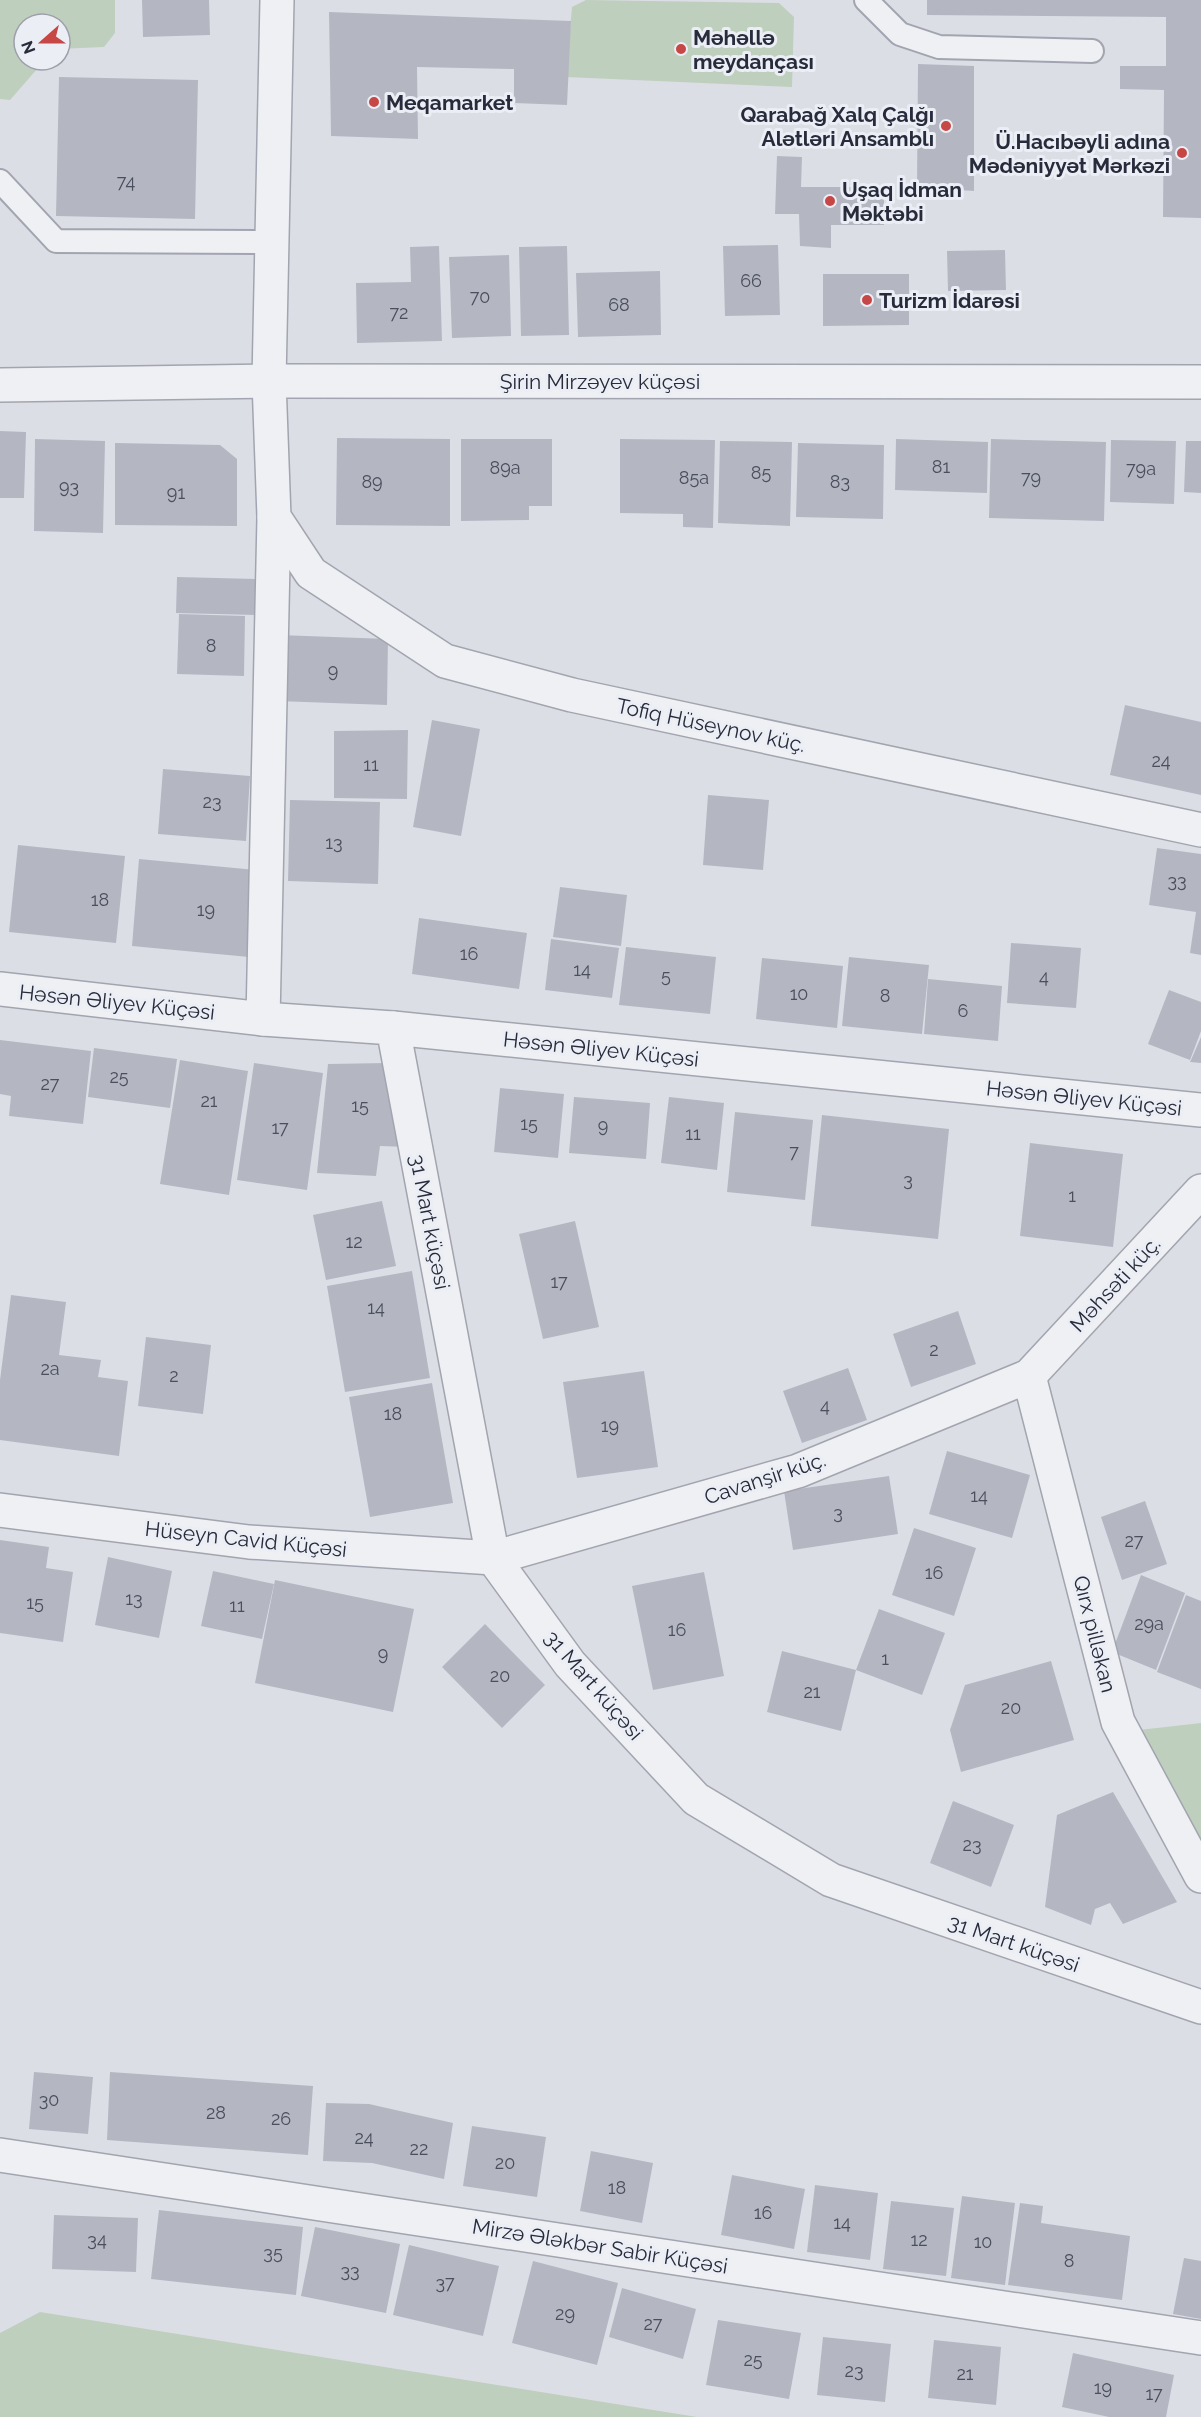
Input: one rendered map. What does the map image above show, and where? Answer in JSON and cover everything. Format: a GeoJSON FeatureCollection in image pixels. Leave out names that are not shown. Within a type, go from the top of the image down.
{"type":"FeatureCollection","features":[{"type":"Feature","properties":{"kind":"street"},"geometry":{"type":"LineString","coordinates":[[263,1018],[274,517],[269,381],[277,0]]}},
{"type":"Feature","properties":{"kind":"street","name":"Şirin Mirzəyev küçəsi"},"geometry":{"type":"LineString","coordinates":[[0,384],[269,381],[1201,382]]}},
{"type":"Feature","properties":{"kind":"street","name":"Tofiq Hüseynov küç."},"geometry":{"type":"LineString","coordinates":[[274,517],[311,573],[445,661],[572,695],[1201,830]]}},
{"type":"Feature","properties":{"kind":"street","name":"Həsən Əliyev Küçəsi"},"geometry":{"type":"LineString","coordinates":[[0,989],[263,1018],[393,1028],[1201,1110]]}},
{"type":"Feature","properties":{"kind":"street","name":"31 Mart küçəsi"},"geometry":{"type":"LineString","coordinates":[[393,1028],[493,1558],[570,1664],[696,1799],[831,1880],[1201,2007]]}},
{"type":"Feature","properties":{"kind":"street","name":"Məhsəti küç."},"geometry":{"type":"LineString","coordinates":[[1029,1376],[1201,1191]]}},
{"type":"Feature","properties":{"kind":"street","name":"Cavanşir küç."},"geometry":{"type":"LineString","coordinates":[[493,1558],[798,1471],[1029,1376]]}},
{"type":"Feature","properties":{"kind":"street","name":"Qırx pilləkan"},"geometry":{"type":"LineString","coordinates":[[1029,1376],[1118,1722],[1201,1876]]}},
{"type":"Feature","properties":{"kind":"street","name":"Hüseyn Cavid Küçəsi"},"geometry":{"type":"LineString","coordinates":[[0,1510],[249,1542],[493,1558]]}},
{"type":"Feature","properties":{"kind":"street","name":"Mirzə Ələkbər Sabir Küçəsi"},"geometry":{"type":"LineString","coordinates":[[0,2155],[1201,2338]]}},
{"type":"Feature","properties":{"kind":"lane"},"geometry":{"type":"LineString","coordinates":[[866,0],[900,34],[939,47],[1092,51]]}},
{"type":"Feature","properties":{"kind":"lane"},"geometry":{"type":"LineString","coordinates":[[0,181],[56,241],[271,242]]}},
{"type":"Feature","properties":{"kind":"green space"},"geometry":{"type":"Polygon","coordinates":[[[0,0],[115,0],[115,33],[104,47],[72,48],[72,12],[12,12],[12,72],[34,72],[10,100],[0,99],[0,0]]]}},
{"type":"Feature","properties":{"kind":"green space","name":"Məhəllə meydançası"},"geometry":{"type":"Polygon","coordinates":[[[586,0],[779,3],[794,17],[792,87],[566,77],[572,7],[586,0]]]}},
{"type":"Feature","properties":{"kind":"green space"},"geometry":{"type":"Polygon","coordinates":[[[1201,1723],[1201,1853],[1139,1730],[1201,1723]]]}},
{"type":"Feature","properties":{"kind":"green space"},"geometry":{"type":"Polygon","coordinates":[[[40,2312],[697,2417],[0,2417],[0,2333],[40,2312]]]}},
{"type":"Feature","properties":{"kind":"building"},"geometry":{"type":"Polygon","coordinates":[[[142,0],[209,0],[210,35],[143,37],[142,0]]]}},
{"type":"Feature","properties":{"kind":"building","name":"Ü.Hacıbəyli adına Mədəniyyət Mərkəzi"},"geometry":{"type":"Polygon","coordinates":[[[927,0],[1201,0],[1201,218],[1163,217],[1164,90],[1120,89],[1120,66],[1166,66],[1166,17],[927,15],[927,0]]]}},
{"type":"Feature","properties":{"kind":"building"},"geometry":{"type":"Polygon","coordinates":[[[329,12],[571,21],[567,105],[514,103],[514,69],[417,67],[418,139],[331,136],[329,12]]]}},
{"type":"Feature","properties":{"kind":"building","name":"Qarabağ Xalq Çalğı Alətləri Ansamblı"},"geometry":{"type":"Polygon","coordinates":[[[918,64],[974,66],[974,191],[917,187],[918,64]]]}},
{"type":"Feature","properties":{"kind":"building"},"geometry":{"type":"Polygon","coordinates":[[[59,77],[198,80],[195,219],[56,216],[59,77]]]}},
{"type":"Feature","properties":{"kind":"building","name":"Uşaq İdman Məktəbi"},"geometry":{"type":"Polygon","coordinates":[[[777,156],[802,157],[801,187],[884,187],[884,225],[831,225],[831,248],[800,246],[799,214],[775,214],[777,156]]]}},
{"type":"Feature","properties":{"kind":"building"},"geometry":{"type":"Polygon","coordinates":[[[778,245],[780,315],[725,316],[723,246],[778,245]]]}},
{"type":"Feature","properties":{"kind":"building"},"geometry":{"type":"Polygon","coordinates":[[[439,246],[442,341],[357,343],[356,283],[411,282],[410,247],[439,246]]]}},
{"type":"Feature","properties":{"kind":"building"},"geometry":{"type":"Polygon","coordinates":[[[567,246],[569,335],[521,336],[519,247],[567,246]]]}},
{"type":"Feature","properties":{"kind":"building"},"geometry":{"type":"Polygon","coordinates":[[[1005,250],[1006,290],[948,291],[947,251],[1005,250]]]}},
{"type":"Feature","properties":{"kind":"building"},"geometry":{"type":"Polygon","coordinates":[[[509,255],[511,336],[452,338],[449,257],[509,255]]]}},
{"type":"Feature","properties":{"kind":"building"},"geometry":{"type":"Polygon","coordinates":[[[660,271],[661,335],[578,337],[576,273],[660,271]]]}},
{"type":"Feature","properties":{"kind":"building"},"geometry":{"type":"Polygon","coordinates":[[[823,274],[909,274],[909,325],[823,326],[823,274]]]}},
{"type":"Feature","properties":{"kind":"building"},"geometry":{"type":"Polygon","coordinates":[[[0,431],[26,432],[24,498],[0,498],[0,431]]]}},
{"type":"Feature","properties":{"kind":"building"},"geometry":{"type":"Polygon","coordinates":[[[337,438],[450,439],[450,526],[336,525],[337,438]]]}},
{"type":"Feature","properties":{"kind":"building"},"geometry":{"type":"Polygon","coordinates":[[[35,439],[105,441],[103,533],[34,531],[35,439]]]}},
{"type":"Feature","properties":{"kind":"building"},"geometry":{"type":"Polygon","coordinates":[[[461,439],[552,439],[552,506],[529,506],[529,520],[461,521],[461,439]]]}},
{"type":"Feature","properties":{"kind":"building"},"geometry":{"type":"Polygon","coordinates":[[[620,439],[715,440],[713,528],[683,527],[683,514],[620,513],[620,439]]]}},
{"type":"Feature","properties":{"kind":"building"},"geometry":{"type":"Polygon","coordinates":[[[896,439],[988,442],[987,493],[895,490],[896,439]]]}},
{"type":"Feature","properties":{"kind":"building"},"geometry":{"type":"Polygon","coordinates":[[[991,439],[1106,442],[1104,521],[989,518],[991,439]]]}},
{"type":"Feature","properties":{"kind":"building"},"geometry":{"type":"Polygon","coordinates":[[[1111,440],[1176,441],[1174,504],[1110,502],[1111,440]]]}},
{"type":"Feature","properties":{"kind":"building"},"geometry":{"type":"Polygon","coordinates":[[[720,441],[792,442],[790,526],[718,523],[720,441]]]}},
{"type":"Feature","properties":{"kind":"building"},"geometry":{"type":"Polygon","coordinates":[[[1186,441],[1201,441],[1201,493],[1184,492],[1186,441]]]}},
{"type":"Feature","properties":{"kind":"building"},"geometry":{"type":"Polygon","coordinates":[[[115,443],[220,445],[237,459],[237,526],[115,525],[115,443]]]}},
{"type":"Feature","properties":{"kind":"building"},"geometry":{"type":"Polygon","coordinates":[[[798,443],[884,445],[883,519],[796,517],[798,443]]]}},
{"type":"Feature","properties":{"kind":"building"},"geometry":{"type":"Polygon","coordinates":[[[177,577],[260,579],[259,615],[176,613],[177,577]]]}},
{"type":"Feature","properties":{"kind":"building"},"geometry":{"type":"Polygon","coordinates":[[[179,614],[245,616],[244,676],[177,674],[179,614]]]}},
{"type":"Feature","properties":{"kind":"building"},"geometry":{"type":"Polygon","coordinates":[[[279,635],[388,639],[387,705],[277,701],[279,635]]]}},
{"type":"Feature","properties":{"kind":"building"},"geometry":{"type":"Polygon","coordinates":[[[1125,705],[1201,722],[1201,795],[1110,775],[1125,705]]]}},
{"type":"Feature","properties":{"kind":"building"},"geometry":{"type":"Polygon","coordinates":[[[432,720],[480,729],[461,836],[413,827],[432,720]]]}},
{"type":"Feature","properties":{"kind":"building"},"geometry":{"type":"Polygon","coordinates":[[[408,730],[407,799],[334,798],[334,731],[408,730]]]}},
{"type":"Feature","properties":{"kind":"building"},"geometry":{"type":"Polygon","coordinates":[[[163,769],[250,776],[246,841],[158,834],[163,769]]]}},
{"type":"Feature","properties":{"kind":"building"},"geometry":{"type":"Polygon","coordinates":[[[708,795],[769,800],[763,870],[703,865],[708,795]]]}},
{"type":"Feature","properties":{"kind":"building"},"geometry":{"type":"Polygon","coordinates":[[[290,800],[380,802],[378,884],[288,881],[290,800]]]}},
{"type":"Feature","properties":{"kind":"building"},"geometry":{"type":"Polygon","coordinates":[[[18,845],[125,856],[116,943],[9,932],[18,845]]]}},
{"type":"Feature","properties":{"kind":"building"},"geometry":{"type":"Polygon","coordinates":[[[1157,848],[1201,854],[1201,955],[1190,953],[1196,912],[1149,905],[1157,848]]]}},
{"type":"Feature","properties":{"kind":"building"},"geometry":{"type":"Polygon","coordinates":[[[139,859],[257,870],[249,957],[132,946],[139,859]]]}},
{"type":"Feature","properties":{"kind":"building"},"geometry":{"type":"Polygon","coordinates":[[[560,887],[627,895],[621,946],[553,937],[560,887]]]}},
{"type":"Feature","properties":{"kind":"building"},"geometry":{"type":"Polygon","coordinates":[[[419,918],[527,933],[519,989],[412,974],[419,918]]]}},
{"type":"Feature","properties":{"kind":"building"},"geometry":{"type":"Polygon","coordinates":[[[551,939],[619,948],[612,998],[545,990],[551,939]]]}},
{"type":"Feature","properties":{"kind":"building"},"geometry":{"type":"Polygon","coordinates":[[[1011,943],[1081,948],[1076,1008],[1007,1003],[1011,943]]]}},
{"type":"Feature","properties":{"kind":"building"},"geometry":{"type":"Polygon","coordinates":[[[626,947],[716,957],[710,1014],[619,1005],[626,947]]]}},
{"type":"Feature","properties":{"kind":"building"},"geometry":{"type":"Polygon","coordinates":[[[849,957],[929,965],[922,1034],[842,1026],[849,957]]]}},
{"type":"Feature","properties":{"kind":"building"},"geometry":{"type":"Polygon","coordinates":[[[762,958],[843,966],[837,1028],[756,1019],[762,958]]]}},
{"type":"Feature","properties":{"kind":"building"},"geometry":{"type":"Polygon","coordinates":[[[928,979],[1002,986],[998,1041],[924,1034],[928,979]]]}},
{"type":"Feature","properties":{"kind":"building"},"geometry":{"type":"Polygon","coordinates":[[[1169,990],[1201,1002],[1201,1031],[1190,1060],[1148,1044],[1169,990]]]}},
{"type":"Feature","properties":{"kind":"building"},"geometry":{"type":"Polygon","coordinates":[[[1201,1037],[1201,1063],[1190,1062],[1191,1060],[1201,1037]]]}},
{"type":"Feature","properties":{"kind":"building"},"geometry":{"type":"Polygon","coordinates":[[[0,1040],[91,1051],[83,1124],[9,1116],[11,1096],[0,1094],[0,1040]]]}},
{"type":"Feature","properties":{"kind":"building"},"geometry":{"type":"Polygon","coordinates":[[[94,1048],[177,1059],[170,1108],[88,1097],[94,1048]]]}},
{"type":"Feature","properties":{"kind":"building"},"geometry":{"type":"Polygon","coordinates":[[[180,1060],[248,1071],[229,1195],[160,1184],[180,1060]]]}},
{"type":"Feature","properties":{"kind":"building"},"geometry":{"type":"Polygon","coordinates":[[[254,1063],[323,1073],[307,1190],[237,1180],[254,1063]]]}},
{"type":"Feature","properties":{"kind":"building"},"geometry":{"type":"Polygon","coordinates":[[[387,1063],[408,1147],[380,1146],[376,1176],[317,1173],[328,1064],[387,1063]]]}},
{"type":"Feature","properties":{"kind":"building"},"geometry":{"type":"Polygon","coordinates":[[[500,1088],[564,1094],[558,1158],[494,1152],[500,1088]]]}},
{"type":"Feature","properties":{"kind":"building"},"geometry":{"type":"Polygon","coordinates":[[[574,1097],[650,1103],[646,1159],[569,1153],[574,1097]]]}},
{"type":"Feature","properties":{"kind":"building"},"geometry":{"type":"Polygon","coordinates":[[[669,1097],[724,1103],[717,1170],[661,1163],[669,1097]]]}},
{"type":"Feature","properties":{"kind":"building"},"geometry":{"type":"Polygon","coordinates":[[[735,1112],[813,1120],[805,1200],[727,1192],[735,1112]]]}},
{"type":"Feature","properties":{"kind":"building"},"geometry":{"type":"Polygon","coordinates":[[[822,1115],[949,1129],[938,1239],[811,1226],[822,1115]]]}},
{"type":"Feature","properties":{"kind":"building"},"geometry":{"type":"Polygon","coordinates":[[[1030,1143],[1123,1154],[1113,1247],[1020,1236],[1030,1143]]]}},
{"type":"Feature","properties":{"kind":"building"},"geometry":{"type":"Polygon","coordinates":[[[382,1201],[396,1266],[326,1280],[313,1215],[382,1201]]]}},
{"type":"Feature","properties":{"kind":"building"},"geometry":{"type":"Polygon","coordinates":[[[575,1221],[599,1327],[543,1339],[519,1234],[575,1221]]]}},
{"type":"Feature","properties":{"kind":"building"},"geometry":{"type":"Polygon","coordinates":[[[412,1271],[430,1378],[345,1392],[327,1286],[412,1271]]]}},
{"type":"Feature","properties":{"kind":"building"},"geometry":{"type":"Polygon","coordinates":[[[11,1295],[66,1302],[59,1355],[101,1360],[98,1377],[128,1381],[119,1456],[0,1440],[0,1380],[11,1295]]]}},
{"type":"Feature","properties":{"kind":"building"},"geometry":{"type":"Polygon","coordinates":[[[958,1311],[976,1364],[911,1387],[893,1334],[958,1311]]]}},
{"type":"Feature","properties":{"kind":"building"},"geometry":{"type":"Polygon","coordinates":[[[146,1337],[211,1345],[203,1414],[138,1406],[146,1337]]]}},
{"type":"Feature","properties":{"kind":"building"},"geometry":{"type":"Polygon","coordinates":[[[848,1368],[867,1420],[802,1443],[783,1391],[848,1368]]]}},
{"type":"Feature","properties":{"kind":"building"},"geometry":{"type":"Polygon","coordinates":[[[644,1371],[658,1467],[577,1478],[563,1382],[644,1371]]]}},
{"type":"Feature","properties":{"kind":"building"},"geometry":{"type":"Polygon","coordinates":[[[432,1383],[453,1503],[370,1517],[349,1397],[432,1383]]]}},
{"type":"Feature","properties":{"kind":"building"},"geometry":{"type":"Polygon","coordinates":[[[947,1451],[1030,1475],[1012,1538],[929,1514],[947,1451]]]}},
{"type":"Feature","properties":{"kind":"building"},"geometry":{"type":"Polygon","coordinates":[[[889,1476],[898,1534],[793,1550],[784,1491],[889,1476]]]}},
{"type":"Feature","properties":{"kind":"building"},"geometry":{"type":"Polygon","coordinates":[[[1145,1501],[1167,1564],[1122,1580],[1101,1517],[1145,1501]]]}},
{"type":"Feature","properties":{"kind":"building"},"geometry":{"type":"Polygon","coordinates":[[[914,1528],[976,1548],[954,1616],[892,1595],[914,1528]]]}},
{"type":"Feature","properties":{"kind":"building"},"geometry":{"type":"Polygon","coordinates":[[[0,1540],[49,1547],[46,1568],[73,1572],[63,1642],[0,1633],[0,1540]]]}},
{"type":"Feature","properties":{"kind":"building"},"geometry":{"type":"Polygon","coordinates":[[[108,1557],[172,1571],[159,1638],[95,1625],[108,1557]]]}},
{"type":"Feature","properties":{"kind":"building"},"geometry":{"type":"Polygon","coordinates":[[[213,1571],[274,1584],[262,1639],[201,1626],[213,1571]]]}},
{"type":"Feature","properties":{"kind":"building"},"geometry":{"type":"Polygon","coordinates":[[[704,1572],[724,1676],[653,1690],[632,1586],[704,1572]]]}},
{"type":"Feature","properties":{"kind":"building"},"geometry":{"type":"Polygon","coordinates":[[[1141,1575],[1185,1593],[1156,1670],[1112,1652],[1141,1575]]]}},
{"type":"Feature","properties":{"kind":"building"},"geometry":{"type":"Polygon","coordinates":[[[275,1580],[414,1609],[393,1712],[255,1683],[275,1580]]]}},
{"type":"Feature","properties":{"kind":"building"},"geometry":{"type":"Polygon","coordinates":[[[1186,1595],[1201,1601],[1201,1689],[1157,1672],[1186,1595]]]}},
{"type":"Feature","properties":{"kind":"building"},"geometry":{"type":"Polygon","coordinates":[[[879,1609],[945,1633],[922,1695],[856,1670],[879,1609]]]}},
{"type":"Feature","properties":{"kind":"building"},"geometry":{"type":"Polygon","coordinates":[[[485,1624],[545,1685],[502,1728],[442,1667],[485,1624]]]}},
{"type":"Feature","properties":{"kind":"building"},"geometry":{"type":"Polygon","coordinates":[[[782,1651],[856,1670],[841,1731],[767,1712],[782,1651]]]}},
{"type":"Feature","properties":{"kind":"building"},"geometry":{"type":"Polygon","coordinates":[[[1051,1661],[1074,1740],[961,1772],[950,1730],[965,1685],[1051,1661]]]}},
{"type":"Feature","properties":{"kind":"building"},"geometry":{"type":"Polygon","coordinates":[[[1113,1792],[1177,1902],[1123,1924],[1110,1903],[1095,1909],[1091,1925],[1045,1907],[1057,1815],[1113,1792]]]}},
{"type":"Feature","properties":{"kind":"building"},"geometry":{"type":"Polygon","coordinates":[[[953,1801],[1014,1825],[991,1887],[930,1863],[953,1801]]]}},
{"type":"Feature","properties":{"kind":"building"},"geometry":{"type":"Polygon","coordinates":[[[34,2072],[93,2077],[88,2134],[29,2129],[34,2072]]]}},
{"type":"Feature","properties":{"kind":"building"},"geometry":{"type":"Polygon","coordinates":[[[110,2072],[313,2086],[308,2155],[107,2140],[110,2072]]]}},
{"type":"Feature","properties":{"kind":"building"},"geometry":{"type":"Polygon","coordinates":[[[326,2103],[369,2104],[453,2123],[444,2179],[372,2163],[323,2161],[326,2103]]]}},
{"type":"Feature","properties":{"kind":"building"},"geometry":{"type":"Polygon","coordinates":[[[472,2126],[546,2137],[537,2197],[463,2186],[472,2126]]]}},
{"type":"Feature","properties":{"kind":"building"},"geometry":{"type":"Polygon","coordinates":[[[591,2151],[653,2163],[642,2223],[580,2211],[591,2151]]]}},
{"type":"Feature","properties":{"kind":"building"},"geometry":{"type":"Polygon","coordinates":[[[732,2175],[805,2189],[794,2249],[721,2235],[732,2175]]]}},
{"type":"Feature","properties":{"kind":"building"},"geometry":{"type":"Polygon","coordinates":[[[815,2185],[878,2193],[870,2260],[807,2252],[815,2185]]]}},
{"type":"Feature","properties":{"kind":"building"},"geometry":{"type":"Polygon","coordinates":[[[962,2196],[1015,2203],[1005,2285],[951,2278],[962,2196]]]}},
{"type":"Feature","properties":{"kind":"building"},"geometry":{"type":"Polygon","coordinates":[[[891,2201],[954,2208],[946,2276],[883,2269],[891,2201]]]}},
{"type":"Feature","properties":{"kind":"building"},"geometry":{"type":"Polygon","coordinates":[[[1020,2203],[1043,2206],[1041,2223],[1130,2236],[1122,2300],[1008,2285],[1020,2203]]]}},
{"type":"Feature","properties":{"kind":"building"},"geometry":{"type":"Polygon","coordinates":[[[159,2210],[303,2227],[296,2295],[151,2279],[159,2210]]]}},
{"type":"Feature","properties":{"kind":"building"},"geometry":{"type":"Polygon","coordinates":[[[54,2215],[138,2218],[136,2272],[52,2269],[54,2215]]]}},
{"type":"Feature","properties":{"kind":"building"},"geometry":{"type":"Polygon","coordinates":[[[315,2227],[400,2244],[386,2313],[301,2296],[315,2227]]]}},
{"type":"Feature","properties":{"kind":"building"},"geometry":{"type":"Polygon","coordinates":[[[409,2245],[499,2266],[483,2336],[393,2315],[409,2245]]]}},
{"type":"Feature","properties":{"kind":"building"},"geometry":{"type":"Polygon","coordinates":[[[1184,2258],[1201,2261],[1201,2319],[1173,2314],[1184,2258]]]}},
{"type":"Feature","properties":{"kind":"building"},"geometry":{"type":"Polygon","coordinates":[[[533,2261],[618,2283],[597,2365],[512,2343],[533,2261]]]}},
{"type":"Feature","properties":{"kind":"building"},"geometry":{"type":"Polygon","coordinates":[[[622,2288],[696,2309],[683,2359],[609,2337],[622,2288]]]}},
{"type":"Feature","properties":{"kind":"building"},"geometry":{"type":"Polygon","coordinates":[[[718,2320],[801,2333],[789,2399],[706,2385],[718,2320]]]}},
{"type":"Feature","properties":{"kind":"building"},"geometry":{"type":"Polygon","coordinates":[[[823,2337],[891,2344],[885,2402],[817,2395],[823,2337]]]}},
{"type":"Feature","properties":{"kind":"building"},"geometry":{"type":"Polygon","coordinates":[[[934,2340],[1001,2347],[996,2405],[928,2398],[934,2340]]]}},
{"type":"Feature","properties":{"kind":"building"},"geometry":{"type":"Polygon","coordinates":[[[1073,2353],[1174,2375],[1166,2417],[1109,2417],[1062,2407],[1073,2353]]]}},
{"type":"Feature","properties":{"kind":"place","name":"Məhəllə meydançası"},"geometry":{"type":"Point","coordinates":[681,49]}},
{"type":"Feature","properties":{"kind":"place","name":"Meqamarket"},"geometry":{"type":"Point","coordinates":[374,102]}},
{"type":"Feature","properties":{"kind":"place","name":"Qarabağ Xalq Çalğı Alətləri Ansamblı"},"geometry":{"type":"Point","coordinates":[946,126]}},
{"type":"Feature","properties":{"kind":"place","name":"Ü.Hacıbəyli adına Mədəniyyət Mərkəzi"},"geometry":{"type":"Point","coordinates":[1182,153]}},
{"type":"Feature","properties":{"kind":"place","name":"Uşaq İdman Məktəbi"},"geometry":{"type":"Point","coordinates":[830,201]}},
{"type":"Feature","properties":{"kind":"place","name":"Turizm İdarəsi"},"geometry":{"type":"Point","coordinates":[867,300]}}]}
